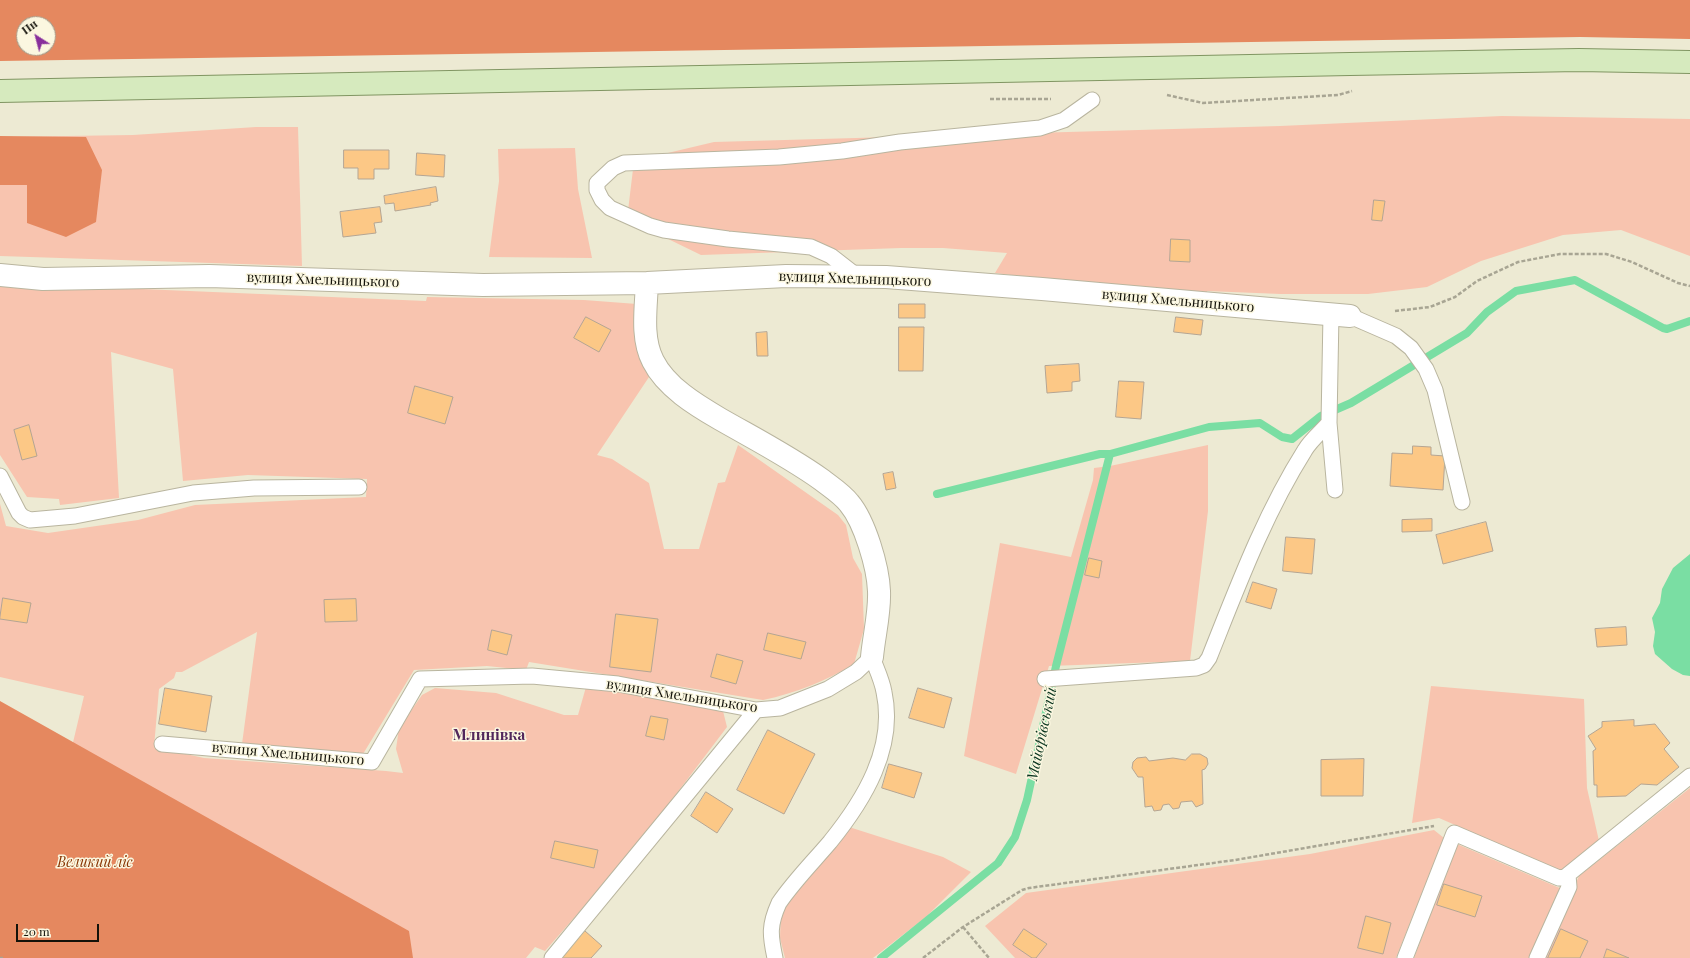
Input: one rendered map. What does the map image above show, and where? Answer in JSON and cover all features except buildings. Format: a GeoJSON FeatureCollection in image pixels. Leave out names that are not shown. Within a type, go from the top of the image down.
{"type":"FeatureCollection","features":[{"type":"Feature","properties":{"kind":"main road"},"geometry":{"type":"LineString","coordinates":[[0,91],[1579,60],[1690,62]]}},
{"type":"Feature","properties":{"kind":"street","name":"вулиця Хмельницького"},"geometry":{"type":"LineString","coordinates":[[0,275],[43,278],[209,276],[483,285],[647,283],[786,276],[886,277],[1340,315]]}},
{"type":"Feature","properties":{"kind":"street"},"geometry":{"type":"LineString","coordinates":[[647,283],[645,331],[652,360],[666,380],[708,412],[803,466],[837,491],[850,504],[864,528],[876,570],[879,591],[872,657]]}},
{"type":"Feature","properties":{"kind":"lane"},"geometry":{"type":"LineString","coordinates":[[858,277],[830,256],[811,247],[728,239],[664,230],[650,226],[610,208],[602,200],[597,190],[597,183],[613,168],[624,163],[779,157],[842,151],[900,142],[1040,128],[1064,120],[1092,100]]}},
{"type":"Feature","properties":{"kind":"lane"},"geometry":{"type":"LineString","coordinates":[[1335,490],[1330,416],[1340,315],[1396,336],[1411,348],[1420,361],[1435,390],[1462,502]]}},
{"type":"Feature","properties":{"kind":"lane"},"geometry":{"type":"LineString","coordinates":[[1050,679],[1196,668],[1204,665],[1209,658],[1234,595],[1280,495],[1306,449],[1330,416]]}},
{"type":"Feature","properties":{"kind":"lane"},"geometry":{"type":"LineString","coordinates":[[0,476],[19,513],[23,517],[30,520],[75,516],[192,493],[254,488],[359,487]]}},
{"type":"Feature","properties":{"kind":"lane"},"geometry":{"type":"LineString","coordinates":[[775,958],[770,931],[772,917],[778,902],[850,817],[862,797],[883,748],[887,722],[884,691],[872,657]]}},
{"type":"Feature","properties":{"kind":"lane","name":"вулиця Хмельницького"},"geometry":{"type":"LineString","coordinates":[[162,744],[372,762],[420,678],[532,676],[618,684],[756,710],[780,708],[828,689],[856,672],[872,657]]}},
{"type":"Feature","properties":{"kind":"lane"},"geometry":{"type":"LineString","coordinates":[[552,958],[756,710]]}},
{"type":"Feature","properties":{"kind":"lane"},"geometry":{"type":"LineString","coordinates":[[1406,958],[1454,833],[1559,878],[1568,876],[1690,776]]}},
{"type":"Feature","properties":{"kind":"lane"},"geometry":{"type":"LineString","coordinates":[[1537,958],[1569,887],[1568,876]]}},
{"type":"Feature","properties":{"kind":"path"},"geometry":{"type":"LineString","coordinates":[[1203,103],[1338,96]]}},
{"type":"Feature","properties":{"kind":"path"},"geometry":{"type":"LineString","coordinates":[[1394,311],[1430,307],[1455,297],[1477,281],[1518,262],[1560,254],[1606,254],[1632,262],[1678,283],[1690,286]]}},
{"type":"Feature","properties":{"kind":"path"},"geometry":{"type":"LineString","coordinates":[[922,958],[963,927],[1022,890],[1029,888],[1235,860],[1435,826],[1444,827],[1454,833]]}},
{"type":"Feature","properties":{"kind":"path"},"geometry":{"type":"LineString","coordinates":[[963,927],[989,958]]}},
{"type":"Feature","properties":{"kind":"shaded area"},"geometry":{"type":"Polygon","coordinates":[[[1502,116],[1690,119],[1690,256],[1621,230],[1563,235],[1481,261],[1427,287],[1368,294],[1281,294],[1207,291],[1207,299],[995,273],[1007,253],[943,248],[901,248],[701,255],[627,219],[634,161],[714,142],[1280,126],[1502,116]]]}},
{"type":"Feature","properties":{"kind":"shaded area"},"geometry":{"type":"Polygon","coordinates":[[[256,127],[298,127],[302,266],[0,256],[0,137],[133,135],[256,127]]]}},
{"type":"Feature","properties":{"kind":"shaded area"},"geometry":{"type":"Polygon","coordinates":[[[575,148],[578,189],[592,258],[489,257],[499,181],[498,149],[575,148]]]}},
{"type":"Feature","properties":{"kind":"shaded area"},"geometry":{"type":"Polygon","coordinates":[[[0,283],[426,301],[427,297],[584,300],[637,304],[651,374],[597,455],[612,459],[649,483],[664,549],[699,549],[718,483],[725,482],[738,445],[838,515],[846,525],[853,558],[862,574],[864,629],[854,664],[833,676],[810,686],[763,700],[529,662],[526,670],[487,666],[414,670],[363,754],[242,744],[257,632],[182,672],[176,672],[174,678],[159,689],[154,747],[204,758],[403,773],[396,749],[399,728],[422,695],[435,688],[496,693],[564,715],[578,715],[586,687],[602,688],[723,711],[727,727],[636,847],[545,951],[535,947],[526,958],[318,958],[66,772],[84,696],[0,677],[0,504],[6,526],[48,533],[138,520],[195,505],[366,497],[367,479],[248,475],[183,481],[173,369],[111,352],[119,498],[60,505],[59,499],[27,497],[0,455],[0,283]]]}},
{"type":"Feature","properties":{"kind":"shaded area"},"geometry":{"type":"Polygon","coordinates":[[[1208,445],[1208,511],[1190,661],[1049,666],[1016,774],[964,756],[1000,543],[1071,557],[1093,480],[1094,468],[1110,466],[1208,445]]]}},
{"type":"Feature","properties":{"kind":"shaded area"},"geometry":{"type":"Polygon","coordinates":[[[1690,554],[1690,676],[1683,675],[1672,669],[1655,654],[1653,646],[1655,632],[1652,618],[1660,603],[1662,589],[1673,568],[1690,554]]]}},
{"type":"Feature","properties":{"kind":"shaded area"},"geometry":{"type":"Polygon","coordinates":[[[1431,686],[1584,699],[1587,788],[1599,841],[1561,871],[1439,818],[1412,823],[1431,686]]]}},
{"type":"Feature","properties":{"kind":"shaded area"},"geometry":{"type":"Polygon","coordinates":[[[1690,788],[1690,958],[1544,958],[1579,876],[1690,788]]]}},
{"type":"Feature","properties":{"kind":"shaded area"},"geometry":{"type":"Polygon","coordinates":[[[849,827],[943,857],[971,872],[926,917],[873,958],[785,958],[780,938],[781,910],[849,827]]]}},
{"type":"Feature","properties":{"kind":"shaded area"},"geometry":{"type":"Polygon","coordinates":[[[1434,830],[1444,838],[1396,958],[1015,958],[985,926],[1026,893],[1310,854],[1434,830]]]}},
{"type":"Feature","properties":{"kind":"shaded area"},"geometry":{"type":"Polygon","coordinates":[[[1457,844],[1562,889],[1530,958],[1414,958],[1457,844]]]}},
{"type":"Feature","properties":{"kind":"green space"},"geometry":{"type":"Polygon","coordinates":[[[0,0],[1690,0],[1690,39],[1580,37],[0,61],[0,0]]]}},
{"type":"Feature","properties":{"kind":"green space"},"geometry":{"type":"Polygon","coordinates":[[[0,136],[86,137],[102,170],[96,222],[66,237],[27,223],[27,185],[0,185],[0,136]]]}},
{"type":"Feature","properties":{"kind":"green space","name":"Великий ліс"},"geometry":{"type":"Polygon","coordinates":[[[0,701],[409,931],[413,958],[0,958],[0,701]]]}},
{"type":"Feature","properties":{"kind":"waterway"},"geometry":{"type":"LineString","coordinates":[[937,494],[1100,454],[1110,454],[1209,427],[1260,423],[1282,437],[1292,439],[1321,416],[1351,403],[1467,333],[1487,312],[1516,291],[1575,280],[1663,328],[1667,329],[1690,321]]}},
{"type":"Feature","properties":{"kind":"waterway","name":"Майорівський"},"geometry":{"type":"LineString","coordinates":[[881,958],[998,863],[1015,837],[1027,800],[1056,666],[1110,454]]}},
{"type":"Feature","properties":{"kind":"district","name":"Млинівка"},"geometry":{"type":"Point","coordinates":[489,735]}}]}
